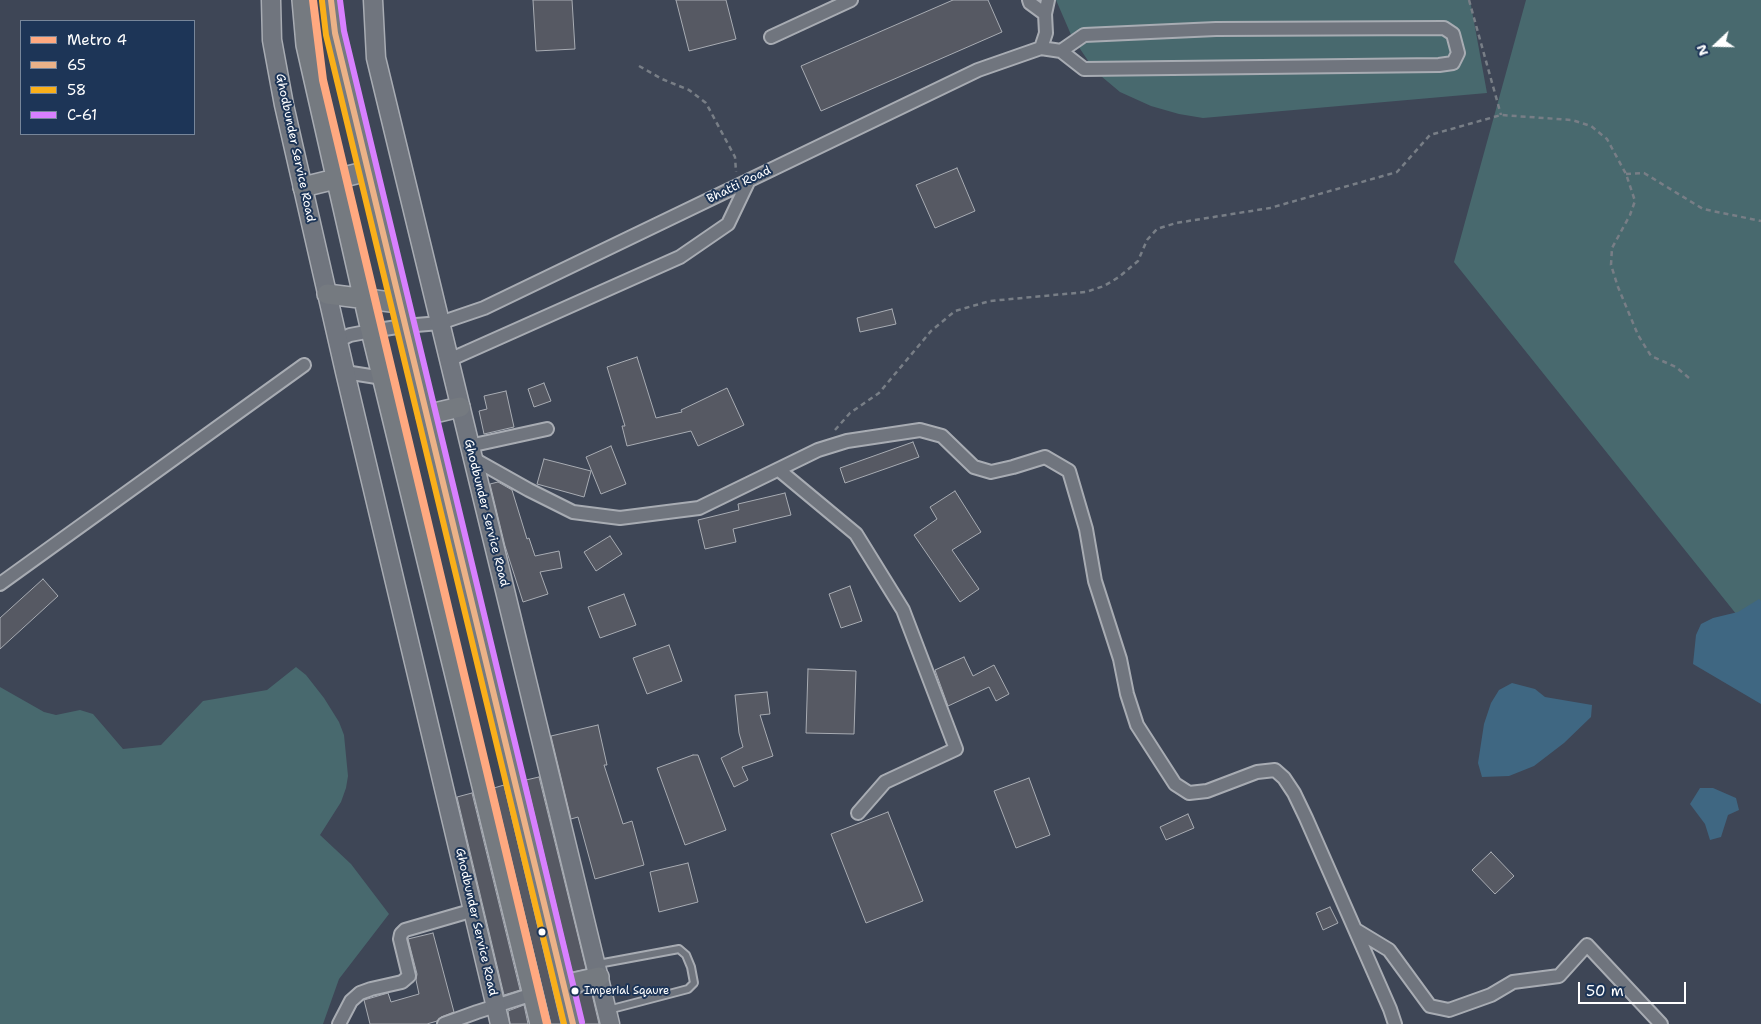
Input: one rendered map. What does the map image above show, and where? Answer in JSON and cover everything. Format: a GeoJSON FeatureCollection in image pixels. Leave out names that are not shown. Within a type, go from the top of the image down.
{"type":"FeatureCollection","features":[{"type":"Feature","properties":{"kind":"main road"},"geometry":{"type":"LineString","coordinates":[[302,0],[306,45],[371,332],[540,1024]]}},
{"type":"Feature","properties":{"kind":"main road"},"geometry":{"type":"LineString","coordinates":[[331,0],[335,34],[404,326],[573,1024]]}},
{"type":"Feature","properties":{"kind":"main road"},"geometry":{"type":"LineString","coordinates":[[303,187],[368,171]]}},
{"type":"Feature","properties":{"kind":"main road"},"geometry":{"type":"LineString","coordinates":[[327,294],[399,303]]}},
{"type":"Feature","properties":{"kind":"main road"},"geometry":{"type":"LineString","coordinates":[[426,414],[460,407]]}},
{"type":"Feature","properties":{"kind":"main road"},"geometry":{"type":"LineString","coordinates":[[564,985],[597,971]]}},
{"type":"Feature","properties":{"kind":"street","name":"Ghodbunder Service Road"},"geometry":{"type":"LineString","coordinates":[[271,0],[272,40],[284,105],[344,372],[500,1024]]}},
{"type":"Feature","properties":{"kind":"street","name":"Ghodbunder Service Road"},"geometry":{"type":"LineString","coordinates":[[372,0],[376,58],[608,1017]]}},
{"type":"Feature","properties":{"kind":"street"},"geometry":{"type":"LineString","coordinates":[[771,37],[850,0]]}},
{"type":"Feature","properties":{"kind":"street"},"geometry":{"type":"LineString","coordinates":[[1029,0],[1030,3],[1045,14]]}},
{"type":"Feature","properties":{"kind":"street"},"geometry":{"type":"LineString","coordinates":[[1048,0],[1045,14],[1046,33],[1040,48],[1061,52],[1084,69],[1439,65],[1453,63],[1458,53],[1454,34],[1444,28],[1216,29],[1084,34],[1061,52]]}},
{"type":"Feature","properties":{"kind":"street","name":"Bhatti Road"},"geometry":{"type":"LineString","coordinates":[[337,341],[350,335],[404,326],[440,323],[484,308],[978,70],[1040,48]]}},
{"type":"Feature","properties":{"kind":"street"},"geometry":{"type":"LineString","coordinates":[[449,360],[680,257],[728,224],[749,180]]}},
{"type":"Feature","properties":{"kind":"street"},"geometry":{"type":"LineString","coordinates":[[0,584],[304,365]]}},
{"type":"Feature","properties":{"kind":"street"},"geometry":{"type":"LineString","coordinates":[[344,372],[383,378]]}},
{"type":"Feature","properties":{"kind":"street"},"geometry":{"type":"LineString","coordinates":[[471,452],[547,429]]}},
{"type":"Feature","properties":{"kind":"street"},"geometry":{"type":"LineString","coordinates":[[471,452],[529,490],[573,512],[620,518],[699,508],[829,446],[847,441],[920,430],[942,436],[974,467],[991,472],[1045,457],[1069,471],[1086,529],[1095,581],[1120,659],[1126,694],[1137,725],[1175,784],[1190,793],[1207,791],[1258,772],[1275,770],[1284,778],[1294,793],[1306,818],[1395,1024]]}},
{"type":"Feature","properties":{"kind":"street"},"geometry":{"type":"LineString","coordinates":[[778,470],[856,534],[904,610],[956,749],[885,782],[858,813]]}},
{"type":"Feature","properties":{"kind":"street"},"geometry":{"type":"LineString","coordinates":[[339,1024],[351,1001],[360,993],[371,988],[402,982],[409,976],[400,939],[401,934],[405,930],[474,910]]}},
{"type":"Feature","properties":{"kind":"street"},"geometry":{"type":"LineString","coordinates":[[1356,930],[1389,950],[1430,1006],[1449,1010],[1491,995],[1514,982],[1559,976],[1588,945],[1660,1024]]}},
{"type":"Feature","properties":{"kind":"street"},"geometry":{"type":"LineString","coordinates":[[444,1024],[533,994]]}},
{"type":"Feature","properties":{"kind":"lane"},"geometry":{"type":"LineString","coordinates":[[597,971],[679,949],[686,955],[691,967],[694,983],[688,989],[608,1017]]}},
{"type":"Feature","properties":{"kind":"path"},"geometry":{"type":"LineString","coordinates":[[1469,0],[1502,115]]}},
{"type":"Feature","properties":{"kind":"path"},"geometry":{"type":"LineString","coordinates":[[639,66],[662,79],[689,90],[706,103],[735,157],[736,186]]}},
{"type":"Feature","properties":{"kind":"path"},"geometry":{"type":"LineString","coordinates":[[829,446],[836,430],[850,413],[879,393],[931,331],[954,311],[990,301],[1086,292],[1095,289],[1119,277],[1138,261],[1147,240],[1157,229],[1176,223],[1270,208],[1397,172],[1430,135],[1502,115],[1572,120],[1591,126],[1608,139],[1626,174],[1635,201],[1630,215],[1612,248],[1611,264],[1638,335],[1651,356],[1676,367],[1689,378]]}},
{"type":"Feature","properties":{"kind":"path"},"geometry":{"type":"LineString","coordinates":[[1626,174],[1644,173],[1703,209],[1761,221]]}},
{"type":"Feature","properties":{"kind":"green space"},"geometry":{"type":"Polygon","coordinates":[[[1056,0],[1470,0],[1487,93],[1203,118],[1179,114],[1151,106],[1120,92],[1095,71],[1072,37],[1056,0]]]}},
{"type":"Feature","properties":{"kind":"green space"},"geometry":{"type":"Polygon","coordinates":[[[1526,0],[1761,0],[1761,645],[1454,262],[1526,0]]]}},
{"type":"Feature","properties":{"kind":"green space"},"geometry":{"type":"Polygon","coordinates":[[[296,667],[306,675],[324,698],[339,722],[344,735],[348,776],[346,788],[341,802],[320,835],[351,864],[389,914],[339,979],[323,1024],[0,1024],[0,687],[44,712],[56,715],[80,710],[93,714],[123,749],[161,745],[203,701],[267,690],[296,667]]]}},
{"type":"Feature","properties":{"kind":"water"},"geometry":{"type":"Polygon","coordinates":[[[1759,599],[1761,601],[1761,704],[1693,664],[1696,635],[1701,624],[1713,618],[1738,612],[1759,599]]]}},
{"type":"Feature","properties":{"kind":"water"},"geometry":{"type":"Polygon","coordinates":[[[1512,683],[1535,689],[1545,697],[1592,705],[1591,717],[1564,743],[1534,766],[1509,776],[1482,777],[1478,763],[1484,724],[1491,703],[1499,690],[1512,683]]]}},
{"type":"Feature","properties":{"kind":"water"},"geometry":{"type":"Polygon","coordinates":[[[1700,788],[1713,788],[1736,798],[1739,810],[1728,815],[1721,837],[1710,840],[1705,824],[1690,804],[1700,788]]]}},
{"type":"Feature","properties":{"kind":"building"},"geometry":{"type":"Polygon","coordinates":[[[533,0],[572,0],[575,49],[536,51],[533,0]]]}},
{"type":"Feature","properties":{"kind":"building"},"geometry":{"type":"Polygon","coordinates":[[[676,0],[726,0],[736,39],[689,51],[676,0]]]}},
{"type":"Feature","properties":{"kind":"building"},"geometry":{"type":"Polygon","coordinates":[[[953,0],[988,0],[1002,32],[821,111],[801,66],[953,0]]]}},
{"type":"Feature","properties":{"kind":"building"},"geometry":{"type":"Polygon","coordinates":[[[957,168],[975,211],[935,228],[916,185],[957,168]]]}},
{"type":"Feature","properties":{"kind":"building"},"geometry":{"type":"Polygon","coordinates":[[[892,309],[896,324],[860,332],[857,318],[892,309]]]}},
{"type":"Feature","properties":{"kind":"building"},"geometry":{"type":"Polygon","coordinates":[[[637,357],[656,418],[682,412],[681,410],[727,388],[744,425],[698,446],[691,431],[627,446],[622,426],[625,426],[607,367],[637,357]]]}},
{"type":"Feature","properties":{"kind":"building"},"geometry":{"type":"Polygon","coordinates":[[[544,383],[551,401],[534,407],[528,389],[544,383]]]}},
{"type":"Feature","properties":{"kind":"building"},"geometry":{"type":"Polygon","coordinates":[[[506,391],[514,427],[484,434],[479,411],[487,409],[484,396],[506,391]]]}},
{"type":"Feature","properties":{"kind":"building"},"geometry":{"type":"Polygon","coordinates":[[[913,442],[919,457],[845,483],[840,468],[913,442]]]}},
{"type":"Feature","properties":{"kind":"building"},"geometry":{"type":"Polygon","coordinates":[[[611,446],[626,484],[601,494],[586,457],[611,446]]]}},
{"type":"Feature","properties":{"kind":"building"},"geometry":{"type":"Polygon","coordinates":[[[544,459],[591,471],[584,497],[537,484],[544,459]]]}},
{"type":"Feature","properties":{"kind":"building"},"geometry":{"type":"Polygon","coordinates":[[[498,482],[512,490],[527,539],[529,538],[535,556],[559,551],[562,568],[540,572],[548,594],[523,602],[505,546],[490,484],[498,482]]]}},
{"type":"Feature","properties":{"kind":"building"},"geometry":{"type":"Polygon","coordinates":[[[955,491],[981,532],[952,550],[979,589],[960,602],[914,535],[937,519],[930,507],[955,491]]]}},
{"type":"Feature","properties":{"kind":"building"},"geometry":{"type":"Polygon","coordinates":[[[785,493],[791,515],[733,529],[736,542],[705,549],[698,520],[739,510],[738,504],[785,493]]]}},
{"type":"Feature","properties":{"kind":"building"},"geometry":{"type":"Polygon","coordinates":[[[610,536],[622,554],[596,571],[584,552],[610,536]]]}},
{"type":"Feature","properties":{"kind":"building"},"geometry":{"type":"Polygon","coordinates":[[[43,579],[58,596],[0,649],[0,618],[43,579]]]}},
{"type":"Feature","properties":{"kind":"building"},"geometry":{"type":"Polygon","coordinates":[[[850,586],[862,621],[841,628],[829,594],[850,586]]]}},
{"type":"Feature","properties":{"kind":"building"},"geometry":{"type":"Polygon","coordinates":[[[624,594],[636,625],[600,638],[588,607],[624,594]]]}},
{"type":"Feature","properties":{"kind":"building"},"geometry":{"type":"Polygon","coordinates":[[[669,645],[682,681],[647,694],[633,658],[669,645]]]}},
{"type":"Feature","properties":{"kind":"building"},"geometry":{"type":"Polygon","coordinates":[[[964,657],[973,676],[994,665],[1009,694],[996,701],[989,687],[948,706],[935,670],[964,657]]]}},
{"type":"Feature","properties":{"kind":"building"},"geometry":{"type":"Polygon","coordinates":[[[808,669],[856,671],[854,734],[806,733],[808,669]]]}},
{"type":"Feature","properties":{"kind":"building"},"geometry":{"type":"Polygon","coordinates":[[[767,692],[770,714],[760,715],[773,756],[742,767],[748,780],[734,787],[721,758],[743,747],[739,733],[735,695],[767,692]]]}},
{"type":"Feature","properties":{"kind":"building"},"geometry":{"type":"Polygon","coordinates":[[[598,725],[607,765],[604,765],[623,824],[632,821],[644,865],[595,879],[578,817],[571,819],[551,736],[598,725]]]}},
{"type":"Feature","properties":{"kind":"building"},"geometry":{"type":"Polygon","coordinates":[[[693,755],[698,755],[726,830],[685,845],[657,768],[693,755]]]}},
{"type":"Feature","properties":{"kind":"building"},"geometry":{"type":"Polygon","coordinates":[[[539,777],[586,969],[572,972],[526,780],[539,777]]]}},
{"type":"Feature","properties":{"kind":"building"},"geometry":{"type":"Polygon","coordinates":[[[1029,778],[1050,835],[1016,848],[994,791],[1029,778]]]}},
{"type":"Feature","properties":{"kind":"building"},"geometry":{"type":"Polygon","coordinates":[[[504,785],[561,1024],[551,1024],[494,788],[504,785]]]}},
{"type":"Feature","properties":{"kind":"building"},"geometry":{"type":"Polygon","coordinates":[[[472,793],[520,990],[504,995],[457,797],[472,793]]]}},
{"type":"Feature","properties":{"kind":"building"},"geometry":{"type":"Polygon","coordinates":[[[888,812],[923,901],[866,923],[831,834],[888,812]]]}},
{"type":"Feature","properties":{"kind":"building"},"geometry":{"type":"Polygon","coordinates":[[[1188,814],[1194,828],[1166,840],[1160,827],[1188,814]]]}},
{"type":"Feature","properties":{"kind":"building"},"geometry":{"type":"Polygon","coordinates":[[[1491,852],[1514,876],[1495,894],[1472,870],[1491,852]]]}},
{"type":"Feature","properties":{"kind":"building"},"geometry":{"type":"Polygon","coordinates":[[[688,863],[698,902],[659,912],[650,872],[688,863]]]}},
{"type":"Feature","properties":{"kind":"building"},"geometry":{"type":"Polygon","coordinates":[[[1330,907],[1338,923],[1323,930],[1316,913],[1330,907]]]}},
{"type":"Feature","properties":{"kind":"building"},"geometry":{"type":"Polygon","coordinates":[[[433,933],[454,1012],[427,1024],[370,1024],[364,1000],[388,993],[391,1002],[419,994],[416,980],[417,974],[408,939],[433,933]]]}},
{"type":"Feature","properties":{"kind":"building"},"geometry":{"type":"Polygon","coordinates":[[[591,990],[599,1024],[584,1024],[577,994],[591,990]]]}},
{"type":"Feature","properties":{"kind":"building"},"geometry":{"type":"Polygon","coordinates":[[[524,1005],[528,1024],[510,1024],[508,1011],[524,1005]]]}},
{"type":"Feature","properties":{"kind":"metro line","name":"4"},"geometry":{"type":"LineString","coordinates":[[313,0],[323,80],[547,1024]]}},
{"type":"Feature","properties":{"kind":"transit line","name":"65"},"geometry":{"type":"LineString","coordinates":[[331,0],[335,33],[573,1024]]}},
{"type":"Feature","properties":{"kind":"transit line","name":"C-61"},"geometry":{"type":"LineString","coordinates":[[340,0],[344,31],[582,1022]]}},
{"type":"Feature","properties":{"kind":"transit line","name":"58"},"geometry":{"type":"LineString","coordinates":[[322,1],[326,35],[564,1024]]}},
{"type":"Feature","properties":{"kind":"place","name":"Imperial Sqaure"},"geometry":{"type":"Point","coordinates":[575,991]}}]}
